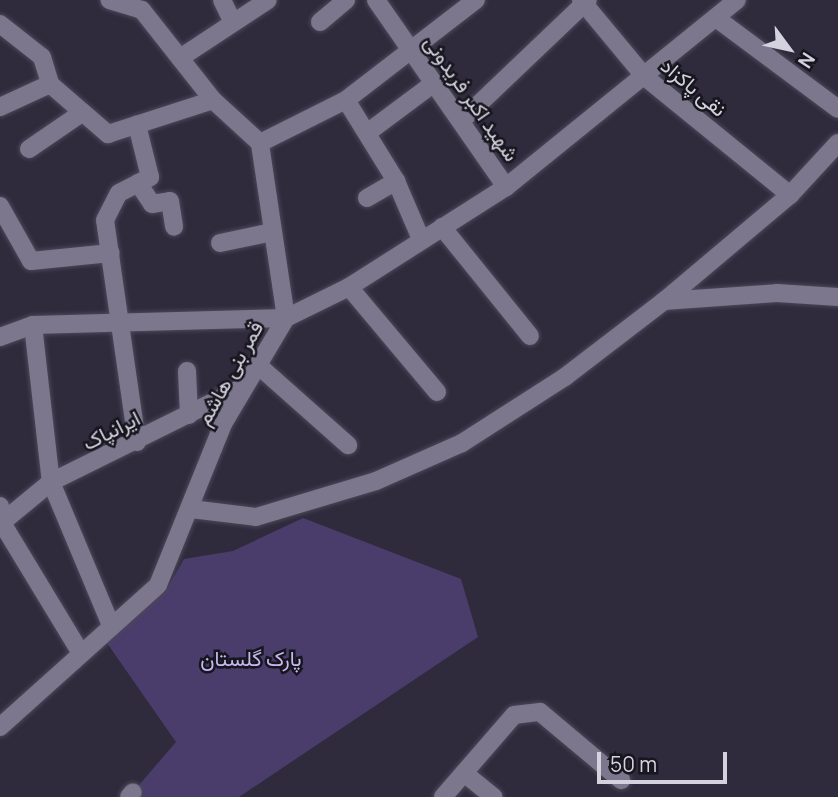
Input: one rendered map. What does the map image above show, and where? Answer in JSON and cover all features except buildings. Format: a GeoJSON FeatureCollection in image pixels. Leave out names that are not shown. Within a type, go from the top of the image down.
{"type":"FeatureCollection","features":[{"type":"Feature","properties":{"kind":"street"},"geometry":{"type":"LineString","coordinates":[[0,337],[33,325],[286,318],[260,143],[213,100],[142,10],[109,0]]}},
{"type":"Feature","properties":{"kind":"street"},"geometry":{"type":"LineString","coordinates":[[222,0],[233,23]]}},
{"type":"Feature","properties":{"kind":"street"},"geometry":{"type":"LineString","coordinates":[[180,58],[268,0]]}},
{"type":"Feature","properties":{"kind":"street"},"geometry":{"type":"LineString","coordinates":[[320,22],[346,0]]}},
{"type":"Feature","properties":{"kind":"street","name":"شهید اکبر فریدونی"},"geometry":{"type":"LineString","coordinates":[[376,0],[506,187]]}},
{"type":"Feature","properties":{"kind":"street"},"geometry":{"type":"LineString","coordinates":[[260,143],[346,100],[412,52],[476,0]]}},
{"type":"Feature","properties":{"kind":"street","name":"قمر بنی هاشم"},"geometry":{"type":"LineString","coordinates":[[0,727],[79,650],[158,585],[191,509],[223,424],[260,367],[286,318],[349,287],[420,237],[442,227],[506,187],[737,0]]}},
{"type":"Feature","properties":{"kind":"street"},"geometry":{"type":"LineString","coordinates":[[461,121],[585,1]]}},
{"type":"Feature","properties":{"kind":"street","name":"نقی پاکزاد"},"geometry":{"type":"LineString","coordinates":[[585,1],[645,76],[790,195]]}},
{"type":"Feature","properties":{"kind":"street"},"geometry":{"type":"LineString","coordinates":[[716,18],[838,109]]}},
{"type":"Feature","properties":{"kind":"street"},"geometry":{"type":"LineString","coordinates":[[0,24],[41,57],[50,84],[108,134],[213,100]]}},
{"type":"Feature","properties":{"kind":"street"},"geometry":{"type":"LineString","coordinates":[[367,133],[434,83]]}},
{"type":"Feature","properties":{"kind":"street"},"geometry":{"type":"LineString","coordinates":[[0,107],[50,84]]}},
{"type":"Feature","properties":{"kind":"street"},"geometry":{"type":"LineString","coordinates":[[346,100],[396,181],[420,237]]}},
{"type":"Feature","properties":{"kind":"street"},"geometry":{"type":"LineString","coordinates":[[29,149],[83,112]]}},
{"type":"Feature","properties":{"kind":"street"},"geometry":{"type":"LineString","coordinates":[[137,125],[150,177],[119,193],[105,220],[137,442]]}},
{"type":"Feature","properties":{"kind":"street"},"geometry":{"type":"LineString","coordinates":[[191,509],[256,517],[376,481],[450,449],[565,377],[664,301],[790,195],[838,143]]}},
{"type":"Feature","properties":{"kind":"street"},"geometry":{"type":"LineString","coordinates":[[367,198],[396,181]]}},
{"type":"Feature","properties":{"kind":"street"},"geometry":{"type":"LineString","coordinates":[[138,183],[152,204],[170,201],[174,227]]}},
{"type":"Feature","properties":{"kind":"street"},"geometry":{"type":"LineString","coordinates":[[0,206],[31,261],[111,253]]}},
{"type":"Feature","properties":{"kind":"street"},"geometry":{"type":"LineString","coordinates":[[442,227],[530,336]]}},
{"type":"Feature","properties":{"kind":"street"},"geometry":{"type":"LineString","coordinates":[[220,243],[272,232]]}},
{"type":"Feature","properties":{"kind":"street"},"geometry":{"type":"LineString","coordinates":[[349,287],[437,392]]}},
{"type":"Feature","properties":{"kind":"street"},"geometry":{"type":"LineString","coordinates":[[664,301],[777,293],[838,298]]}},
{"type":"Feature","properties":{"kind":"street"},"geometry":{"type":"LineString","coordinates":[[33,325],[51,482],[110,623]]}},
{"type":"Feature","properties":{"kind":"street"},"geometry":{"type":"LineString","coordinates":[[260,367],[348,445]]}},
{"type":"Feature","properties":{"kind":"street"},"geometry":{"type":"LineString","coordinates":[[187,371],[189,415]]}},
{"type":"Feature","properties":{"kind":"street","name":"ایرانپاک"},"geometry":{"type":"LineString","coordinates":[[1,518],[51,482],[137,442],[249,384]]}},
{"type":"Feature","properties":{"kind":"street"},"geometry":{"type":"LineString","coordinates":[[1,518],[79,650]]}},
{"type":"Feature","properties":{"kind":"street"},"geometry":{"type":"LineString","coordinates":[[443,797],[514,715],[540,712],[621,779]]}},
{"type":"Feature","properties":{"kind":"street"},"geometry":{"type":"LineString","coordinates":[[464,773],[494,797]]}},
{"type":"Feature","properties":{"kind":"green space","name":"پارک گلستان"},"geometry":{"type":"Polygon","coordinates":[[[303,518],[461,579],[478,637],[239,797],[136,797],[133,792],[176,742],[100,633],[165,592],[184,559],[233,551],[303,518]]]}}]}
